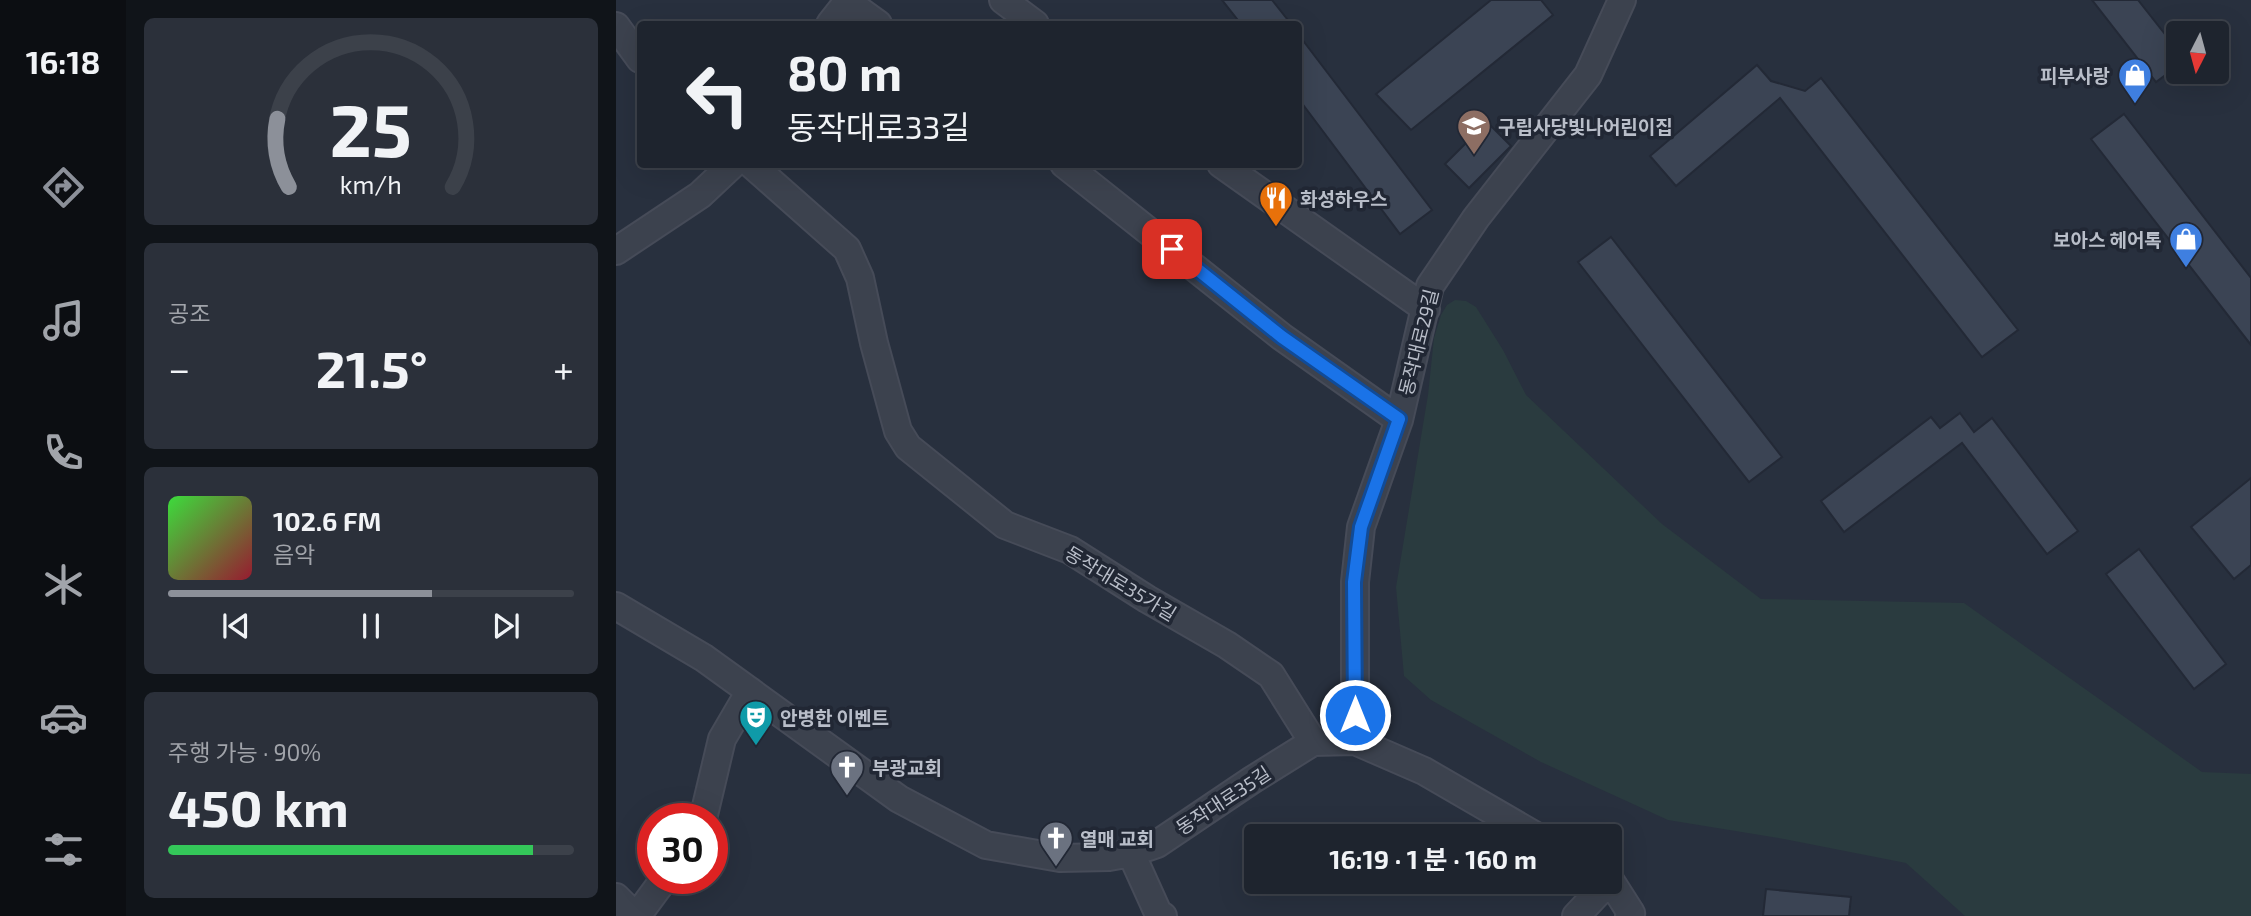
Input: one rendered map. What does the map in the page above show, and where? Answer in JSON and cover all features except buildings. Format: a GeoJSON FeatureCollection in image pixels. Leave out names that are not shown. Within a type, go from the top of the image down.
{"type":"FeatureCollection","features":[{"type":"Feature","properties":{"kind":"street"},"geometry":{"type":"LineString","coordinates":[[1003,0],[1031,21]]}},
{"type":"Feature","properties":{"kind":"street","name":"동작대로29길"},"geometry":{"type":"LineString","coordinates":[[1355,741],[1354,582],[1361,527],[1399,419],[1430,286],[1476,218],[1588,75],[1622,0]]}},
{"type":"Feature","properties":{"kind":"street"},"geometry":{"type":"LineString","coordinates":[[832,21],[847,1],[874,21]]}},
{"type":"Feature","properties":{"kind":"street"},"geometry":{"type":"LineString","coordinates":[[616,26],[637,55]]}},
{"type":"Feature","properties":{"kind":"street"},"geometry":{"type":"LineString","coordinates":[[616,251],[701,195],[729,168]]}},
{"type":"Feature","properties":{"kind":"street","name":"동작대로35가길"},"geometry":{"type":"LineString","coordinates":[[756,168],[846,248],[860,278],[874,344],[898,431],[908,447],[1005,525],[1070,550],[1227,645],[1271,675],[1312,742]]}},
{"type":"Feature","properties":{"kind":"street"},"geometry":{"type":"LineString","coordinates":[[1068,168],[1282,337],[1399,419]]}},
{"type":"Feature","properties":{"kind":"street"},"geometry":{"type":"LineString","coordinates":[[1228,168],[1426,309]]}},
{"type":"Feature","properties":{"kind":"street","name":"동작대로35길"},"geometry":{"type":"LineString","coordinates":[[616,606],[704,658],[900,800],[986,845],[1060,858],[1109,857],[1131,853],[1157,844],[1312,742]]}},
{"type":"Feature","properties":{"kind":"street"},"geometry":{"type":"LineString","coordinates":[[707,803],[722,738],[750,691]]}},
{"type":"Feature","properties":{"kind":"street"},"geometry":{"type":"LineString","coordinates":[[1312,742],[1355,741],[1424,771],[1515,824]]}},
{"type":"Feature","properties":{"kind":"street"},"geometry":{"type":"LineString","coordinates":[[1131,853],[1159,915],[1163,916]]}},
{"type":"Feature","properties":{"kind":"street"},"geometry":{"type":"LineString","coordinates":[[616,897],[636,916],[653,894]]}},
{"type":"Feature","properties":{"kind":"street"},"geometry":{"type":"LineString","coordinates":[[1576,916],[1597,894]]}},
{"type":"Feature","properties":{"kind":"street"},"geometry":{"type":"LineString","coordinates":[[1621,894],[1631,913],[1629,916]]}},
{"type":"Feature","properties":{"kind":"shaded area"},"geometry":{"type":"Polygon","coordinates":[[[1455,300],[1466,301],[1476,307],[1503,350],[1526,395],[1662,524],[1761,599],[1964,603],[2202,772],[2251,774],[2251,916],[1965,916],[1906,863],[1668,820],[1541,762],[1431,700],[1404,676],[1396,587],[1428,395],[1434,338],[1441,315],[1447,305],[1455,300]]]}},
{"type":"Feature","properties":{"kind":"place","name":"피부사랑"},"geometry":{"type":"Point","coordinates":[2135,105]}},
{"type":"Feature","properties":{"kind":"place","name":"구립사당빛나어린이집"},"geometry":{"type":"Point","coordinates":[1474,156]}},
{"type":"Feature","properties":{"kind":"place","name":"화성하우스"},"geometry":{"type":"Point","coordinates":[1276,228]}},
{"type":"Feature","properties":{"kind":"place","name":"보아스 헤어톡"},"geometry":{"type":"Point","coordinates":[2186,269]}},
{"type":"Feature","properties":{"kind":"place","name":"안병한 이벤트"},"geometry":{"type":"Point","coordinates":[756,747]}},
{"type":"Feature","properties":{"kind":"place","name":"부광교회"},"geometry":{"type":"Point","coordinates":[847,797]}},
{"type":"Feature","properties":{"kind":"place","name":"열매 교회"},"geometry":{"type":"Point","coordinates":[1056,868]}},
{"type":"Feature","properties":{"kind":"route"},"geometry":{"type":"LineString","coordinates":[[1172,249],[1282,337],[1399,419],[1361,527],[1354,582],[1355,715]]}}]}
